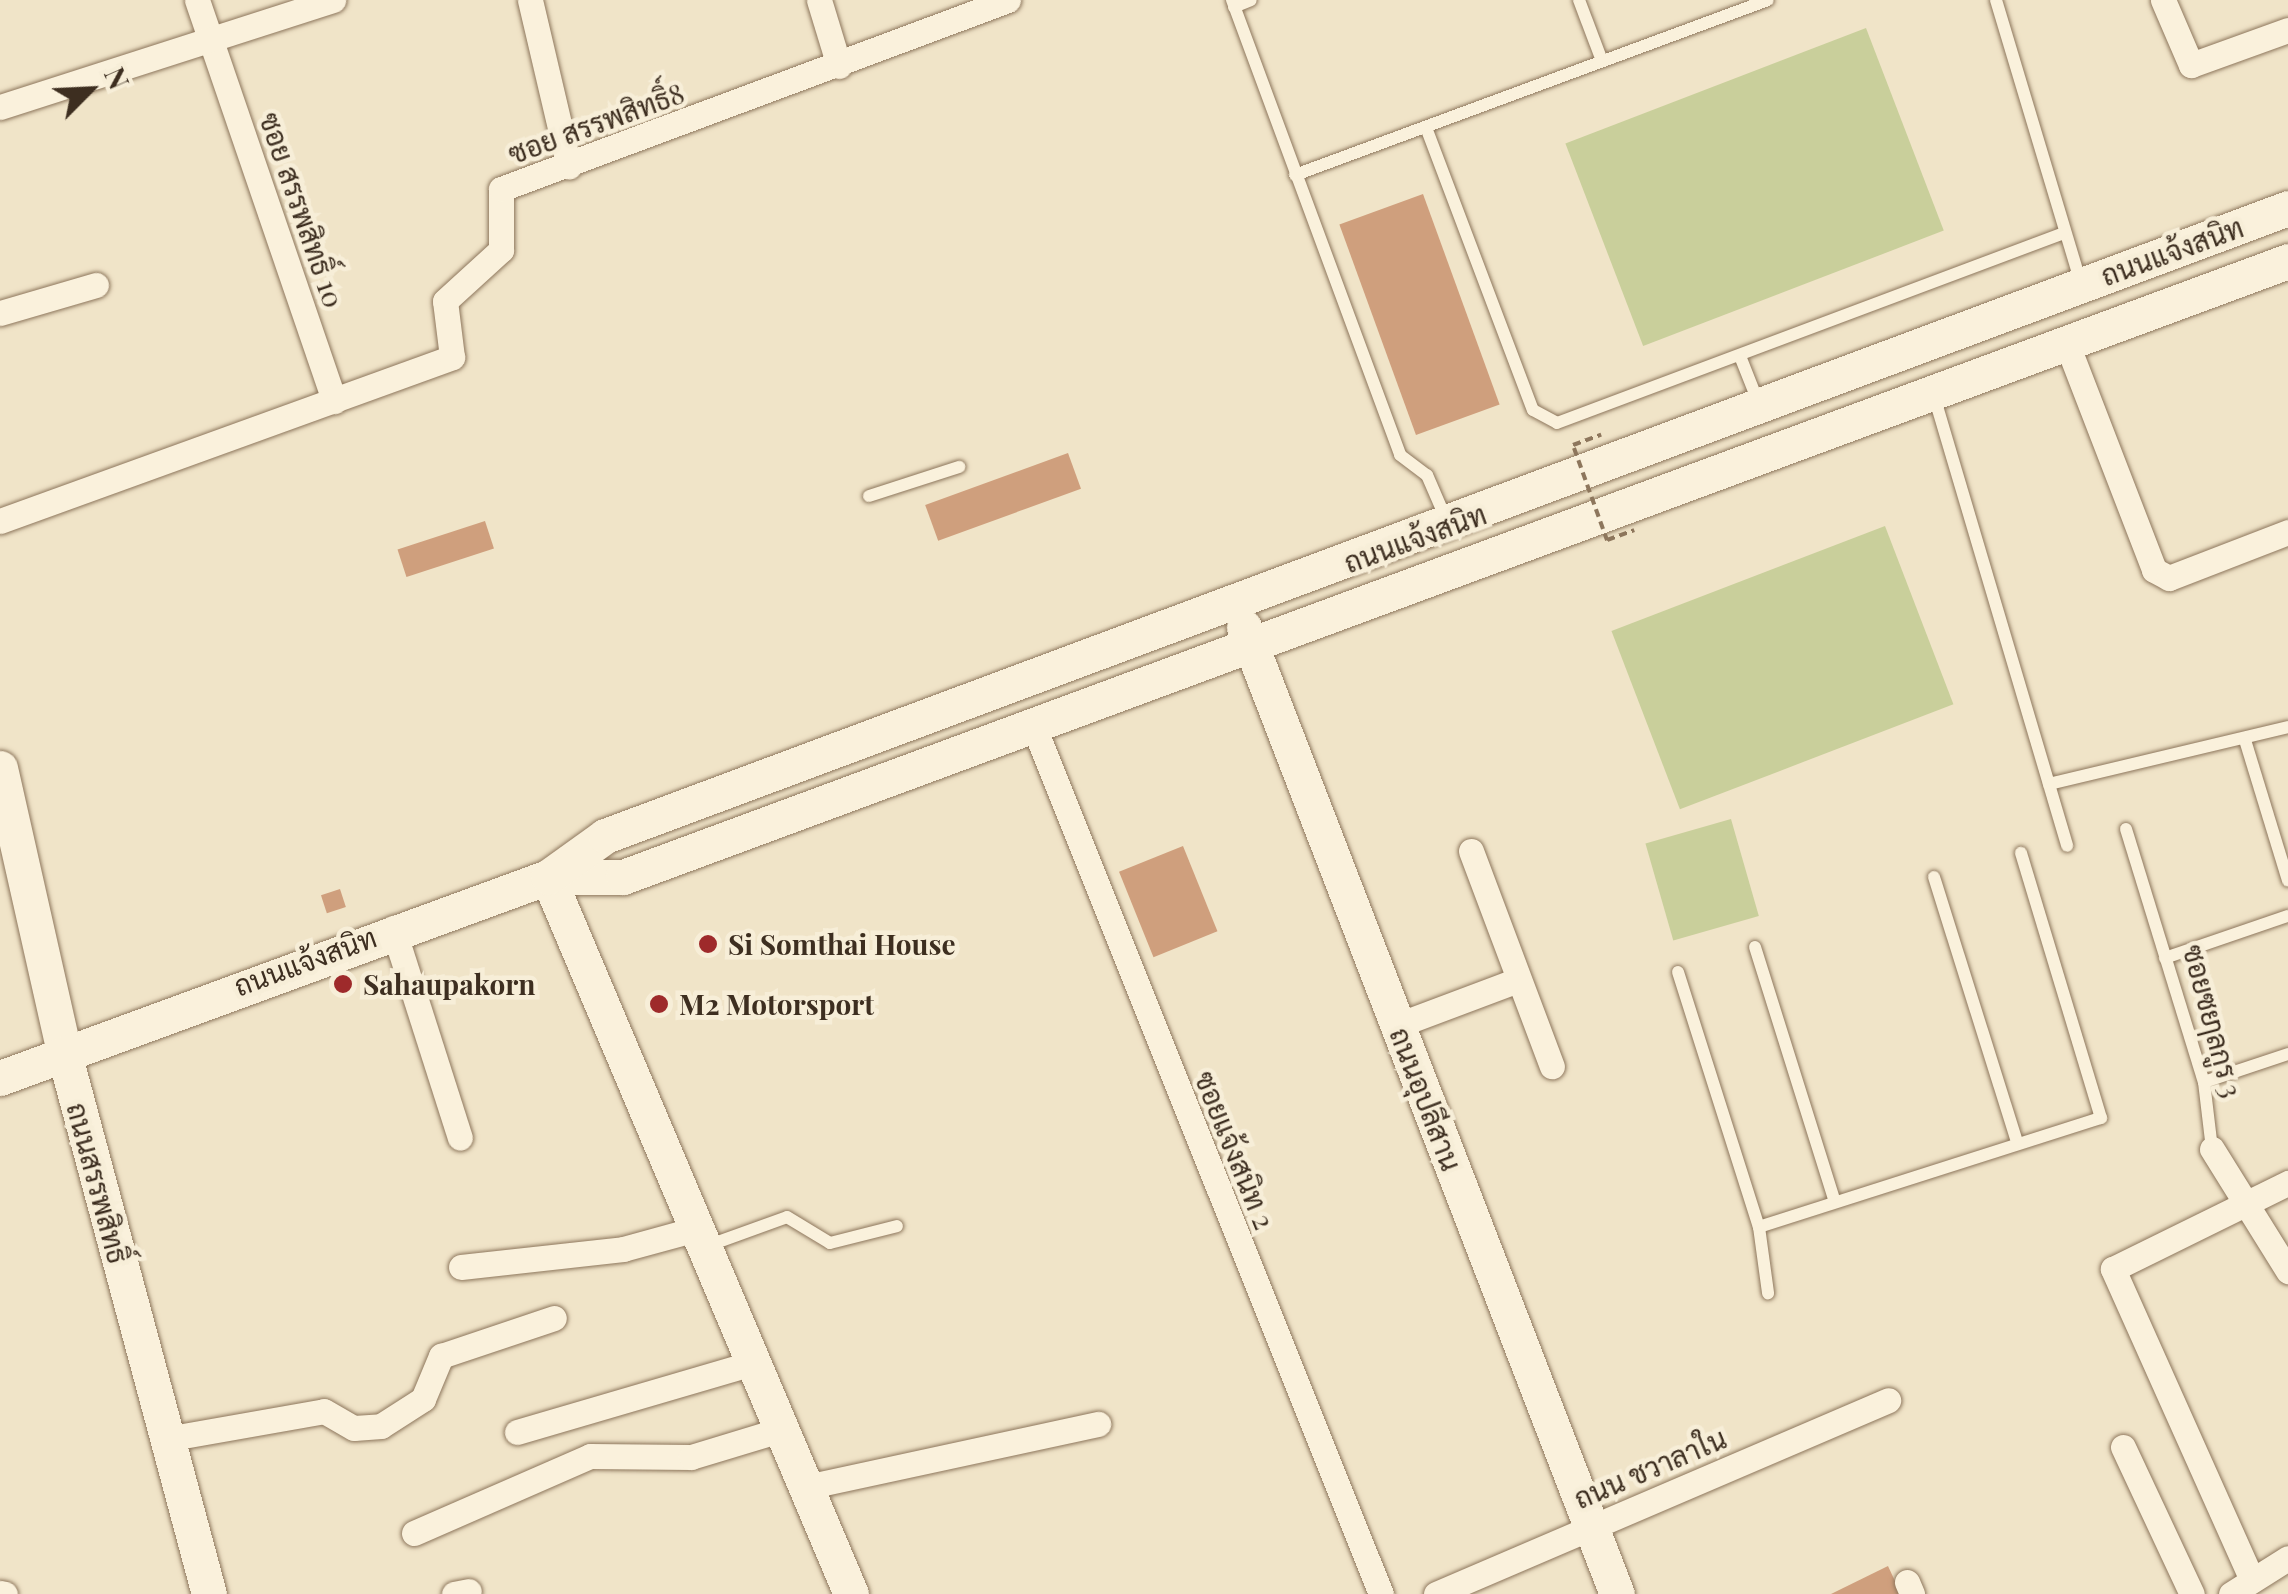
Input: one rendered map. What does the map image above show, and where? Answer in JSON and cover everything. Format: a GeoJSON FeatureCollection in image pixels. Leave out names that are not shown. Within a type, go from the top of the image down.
{"type":"FeatureCollection","features":[{"type":"Feature","properties":{"kind":"main road","name":"ถนนแจ้งสนิท"},"geometry":{"type":"LineString","coordinates":[[0,1078],[393,928],[548,877],[605,836],[1449,526],[2288,208]]}},
{"type":"Feature","properties":{"kind":"main road","name":"ถนนแจ้งสนิท"},"geometry":{"type":"LineString","coordinates":[[548,877],[623,877],[2288,261]]}},
{"type":"Feature","properties":{"kind":"main road"},"geometry":{"type":"LineString","coordinates":[[2138,263],[2156,310]]}},
{"type":"Feature","properties":{"kind":"main road","name":"ถนนอุปลีสาน"},"geometry":{"type":"LineString","coordinates":[[1235,603],[1617,1594]]}},
{"type":"Feature","properties":{"kind":"main road","name":"ถนนสรรพสิทธิ์"},"geometry":{"type":"LineString","coordinates":[[0,768],[64,1053],[209,1594]]}},
{"type":"Feature","properties":{"kind":"main road"},"geometry":{"type":"LineString","coordinates":[[548,877],[704,1237],[851,1594]]}},
{"type":"Feature","properties":{"kind":"street","name":"ซอย สรรพสิทธิ์ 10"},"geometry":{"type":"LineString","coordinates":[[197,0],[208,40],[266,184],[334,401]]}},
{"type":"Feature","properties":{"kind":"street"},"geometry":{"type":"LineString","coordinates":[[0,108],[332,0]]}},
{"type":"Feature","properties":{"kind":"street"},"geometry":{"type":"LineString","coordinates":[[530,0],[569,166]]}},
{"type":"Feature","properties":{"kind":"street"},"geometry":{"type":"LineString","coordinates":[[819,0],[839,66]]}},
{"type":"Feature","properties":{"kind":"street","name":"ซอย สรรพสิทธิ์8"},"geometry":{"type":"LineString","coordinates":[[0,521],[452,357],[445,300],[501,250],[501,188],[839,66],[976,6],[1008,0]]}},
{"type":"Feature","properties":{"kind":"street"},"geometry":{"type":"LineString","coordinates":[[2163,0],[2191,65],[2288,30]]}},
{"type":"Feature","properties":{"kind":"street"},"geometry":{"type":"LineString","coordinates":[[0,313],[96,284]]}},
{"type":"Feature","properties":{"kind":"street"},"geometry":{"type":"LineString","coordinates":[[2067,344],[2154,570],[2170,578],[2288,532]]}},
{"type":"Feature","properties":{"kind":"street","name":"ซอยแจ้งสนิท 2"},"geometry":{"type":"LineString","coordinates":[[1034,728],[1380,1594]]}},
{"type":"Feature","properties":{"kind":"street"},"geometry":{"type":"LineString","coordinates":[[1470,851],[1552,1066]]}},
{"type":"Feature","properties":{"kind":"street"},"geometry":{"type":"LineString","coordinates":[[393,928],[460,1138]]}},
{"type":"Feature","properties":{"kind":"street"},"geometry":{"type":"LineString","coordinates":[[1398,1025],[1518,980]]}},
{"type":"Feature","properties":{"kind":"street","name":"ซอยซยๅลกูร 3"},"geometry":{"type":"LineString","coordinates":[[2212,1149],[2288,1272]]}},
{"type":"Feature","properties":{"kind":"street"},"geometry":{"type":"LineString","coordinates":[[2288,1183],[2113,1269],[2242,1587],[2288,1558]]}},
{"type":"Feature","properties":{"kind":"street"},"geometry":{"type":"LineString","coordinates":[[461,1267],[704,1237]]}},
{"type":"Feature","properties":{"kind":"street"},"geometry":{"type":"LineString","coordinates":[[166,1439],[324,1411],[354,1428],[381,1426],[422,1399],[441,1356],[554,1318]]}},
{"type":"Feature","properties":{"kind":"street"},"geometry":{"type":"LineString","coordinates":[[517,1432],[756,1362]]}},
{"type":"Feature","properties":{"kind":"street","name":"ถนน ชวาลาใน"},"geometry":{"type":"LineString","coordinates":[[1436,1594],[1888,1400]]}},
{"type":"Feature","properties":{"kind":"street"},"geometry":{"type":"LineString","coordinates":[[806,1488],[1098,1424]]}},
{"type":"Feature","properties":{"kind":"street"},"geometry":{"type":"LineString","coordinates":[[414,1533],[590,1456],[690,1456],[783,1429]]}},
{"type":"Feature","properties":{"kind":"street"},"geometry":{"type":"LineString","coordinates":[[2124,1447],[2192,1594]]}},
{"type":"Feature","properties":{"kind":"lane"},"geometry":{"type":"LineString","coordinates":[[1251,0],[1233,3],[1400,455],[1427,475],[1449,526]]}},
{"type":"Feature","properties":{"kind":"lane"},"geometry":{"type":"LineString","coordinates":[[1579,0],[1602,61]]}},
{"type":"Feature","properties":{"kind":"lane"},"geometry":{"type":"LineString","coordinates":[[1295,176],[1768,0]]}},
{"type":"Feature","properties":{"kind":"lane"},"geometry":{"type":"LineString","coordinates":[[1996,0],[2081,284]]}},
{"type":"Feature","properties":{"kind":"lane"},"geometry":{"type":"LineString","coordinates":[[1427,130],[1533,410],[1557,423],[2064,233]]}},
{"type":"Feature","properties":{"kind":"lane"},"geometry":{"type":"LineString","coordinates":[[1740,356],[1760,406]]}},
{"type":"Feature","properties":{"kind":"lane"},"geometry":{"type":"LineString","coordinates":[[1934,393],[2066,846]]}},
{"type":"Feature","properties":{"kind":"lane"},"geometry":{"type":"LineString","coordinates":[[869,496],[959,467]]}},
{"type":"Feature","properties":{"kind":"lane"},"geometry":{"type":"LineString","coordinates":[[2049,784],[2288,727]]}},
{"type":"Feature","properties":{"kind":"lane"},"geometry":{"type":"LineString","coordinates":[[2245,740],[2288,881]]}},
{"type":"Feature","properties":{"kind":"lane","name":"ซอยซยๅลกูร 3"},"geometry":{"type":"LineString","coordinates":[[2126,829],[2204,1082],[2212,1149]]}},
{"type":"Feature","properties":{"kind":"lane"},"geometry":{"type":"LineString","coordinates":[[1759,1227],[2101,1118],[2022,853]]}},
{"type":"Feature","properties":{"kind":"lane"},"geometry":{"type":"LineString","coordinates":[[1934,877],[2016,1142]]}},
{"type":"Feature","properties":{"kind":"lane"},"geometry":{"type":"LineString","coordinates":[[2165,958],[2288,916]]}},
{"type":"Feature","properties":{"kind":"lane"},"geometry":{"type":"LineString","coordinates":[[1755,948],[1835,1202]]}},
{"type":"Feature","properties":{"kind":"lane"},"geometry":{"type":"LineString","coordinates":[[1678,972],[1759,1227],[1768,1293]]}},
{"type":"Feature","properties":{"kind":"lane"},"geometry":{"type":"LineString","coordinates":[[2204,1082],[2288,1054]]}},
{"type":"Feature","properties":{"kind":"lane"},"geometry":{"type":"LineString","coordinates":[[704,1237],[787,1217],[830,1244],[897,1226]]}},
{"type":"Feature","properties":{"kind":"path"},"geometry":{"type":"LineString","coordinates":[[1600,432],[1573,446],[1608,542],[1636,535]]}},
{"type":"Feature","properties":{"kind":"green space"},"geometry":{"type":"Polygon","coordinates":[[[1866,28],[1944,231],[1643,346],[1565,143],[1866,28]]]}},
{"type":"Feature","properties":{"kind":"green space"},"geometry":{"type":"Polygon","coordinates":[[[1885,526],[1953,704],[1680,809],[1611,631],[1885,526]]]}},
{"type":"Feature","properties":{"kind":"green space"},"geometry":{"type":"Polygon","coordinates":[[[1731,819],[1759,916],[1673,941],[1645,844],[1731,819]]]}},
{"type":"Feature","properties":{"kind":"building"},"geometry":{"type":"Polygon","coordinates":[[[1423,194],[1500,404],[1416,435],[1339,224],[1423,194]]]}},
{"type":"Feature","properties":{"kind":"building"},"geometry":{"type":"Polygon","coordinates":[[[1068,453],[1081,489],[938,541],[925,505],[1068,453]]]}},
{"type":"Feature","properties":{"kind":"building"},"geometry":{"type":"Polygon","coordinates":[[[485,521],[494,549],[406,577],[398,549],[485,521]]]}},
{"type":"Feature","properties":{"kind":"building"},"geometry":{"type":"Polygon","coordinates":[[[1183,846],[1217,931],[1153,957],[1119,872],[1183,846]]]}},
{"type":"Feature","properties":{"kind":"building"},"geometry":{"type":"Polygon","coordinates":[[[340,889],[346,907],[327,913],[321,895],[340,889]]]}},
{"type":"Feature","properties":{"kind":"building"},"geometry":{"type":"Polygon","coordinates":[[[1888,1566],[1901,1594],[1831,1594],[1888,1566]]]}},
{"type":"Feature","properties":{"kind":"place","name":"Si Somthai House"},"geometry":{"type":"Point","coordinates":[708,944]}},
{"type":"Feature","properties":{"kind":"place","name":"Sahaupakorn"},"geometry":{"type":"Point","coordinates":[343,984]}},
{"type":"Feature","properties":{"kind":"place","name":"M2 Motorsport"},"geometry":{"type":"Point","coordinates":[659,1004]}}]}
